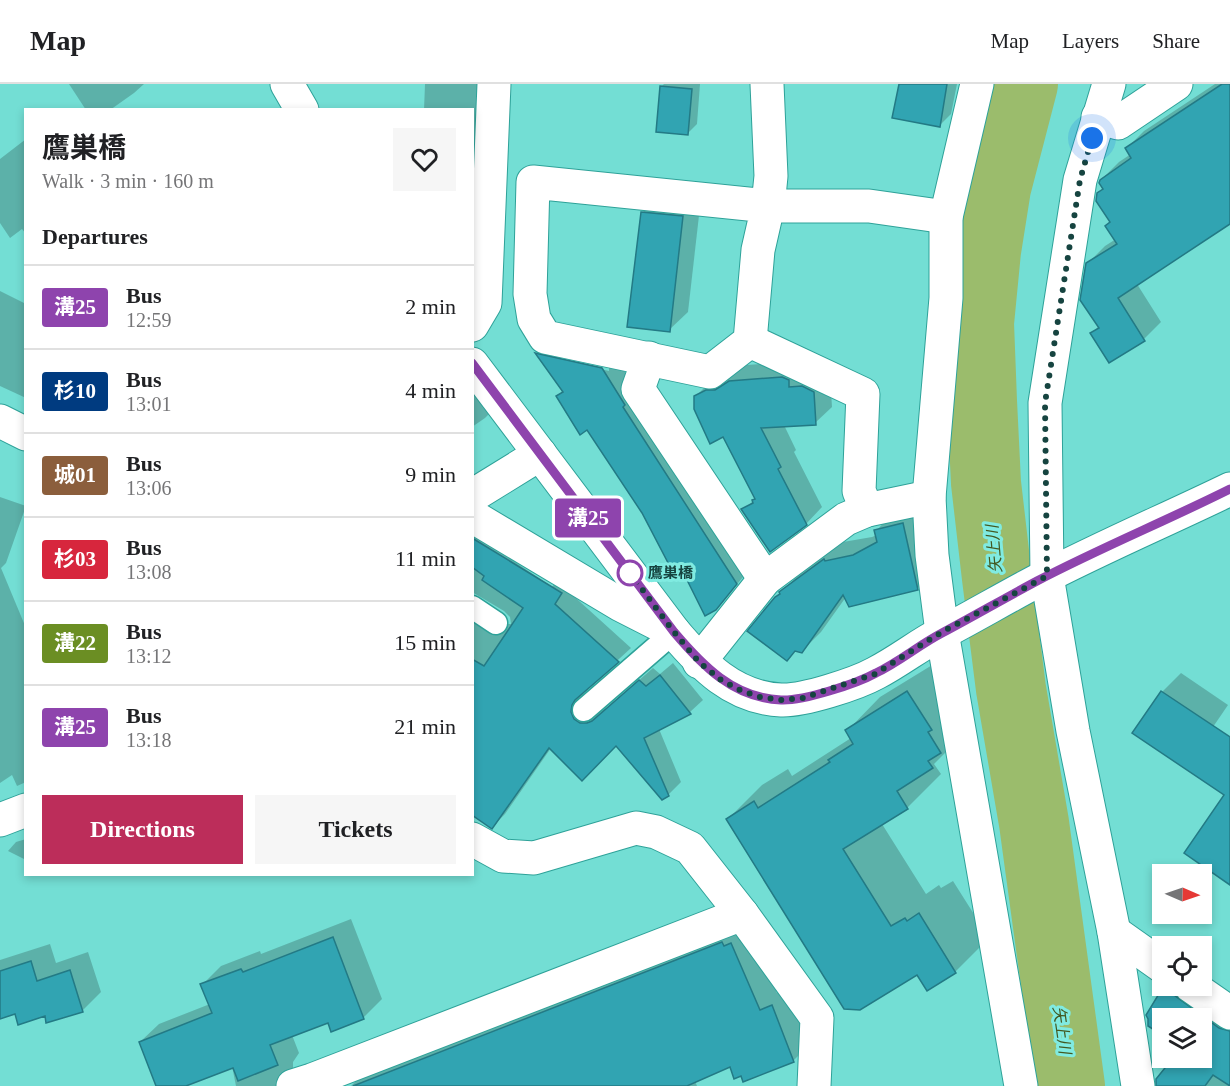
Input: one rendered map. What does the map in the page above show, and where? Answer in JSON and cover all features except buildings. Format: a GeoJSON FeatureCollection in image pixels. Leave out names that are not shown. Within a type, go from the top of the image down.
{"type":"FeatureCollection","features":[{"type":"Feature","properties":{"kind":"street"},"geometry":{"type":"LineString","coordinates":[[287,84],[301,108]]}},
{"type":"Feature","properties":{"kind":"street"},"geometry":{"type":"LineString","coordinates":[[474,322],[485,303],[494,84]]}},
{"type":"Feature","properties":{"kind":"street"},"geometry":{"type":"LineString","coordinates":[[767,84],[771,176],[768,206],[758,250],[750,341],[710,372],[546,337],[534,319],[530,294],[533,182],[768,206],[869,206],[946,217]]}},
{"type":"Feature","properties":{"kind":"street"},"geometry":{"type":"LineString","coordinates":[[977,84],[946,217],[946,298],[929,496],[932,555],[947,630],[1021,1086]]}},
{"type":"Feature","properties":{"kind":"street"},"geometry":{"type":"LineString","coordinates":[[1108,84],[1080,180],[1045,403],[1043,578],[1114,932],[1138,1086]]}},
{"type":"Feature","properties":{"kind":"street"},"geometry":{"type":"LineString","coordinates":[[1098,117],[1118,123],[1176,84]]}},
{"type":"Feature","properties":{"kind":"street"},"geometry":{"type":"LineString","coordinates":[[750,341],[863,394],[859,491],[867,510]]}},
{"type":"Feature","properties":{"kind":"street"},"geometry":{"type":"LineString","coordinates":[[649,358],[638,389],[765,579]]}},
{"type":"Feature","properties":{"kind":"street"},"geometry":{"type":"LineString","coordinates":[[474,367],[699,662],[721,680],[760,697],[782,700],[803,698],[875,674],[947,630],[1043,578],[1230,489]]}},
{"type":"Feature","properties":{"kind":"street"},"geometry":{"type":"LineString","coordinates":[[0,421],[24,433]]}},
{"type":"Feature","properties":{"kind":"street"},"geometry":{"type":"LineString","coordinates":[[474,495],[540,454]]}},
{"type":"Feature","properties":{"kind":"street"},"geometry":{"type":"LineString","coordinates":[[699,662],[765,579],[846,519],[867,510],[929,496]]}},
{"type":"Feature","properties":{"kind":"street"},"geometry":{"type":"LineString","coordinates":[[474,517],[621,605],[674,632]]}},
{"type":"Feature","properties":{"kind":"street"},"geometry":{"type":"LineString","coordinates":[[0,820],[24,811]]}},
{"type":"Feature","properties":{"kind":"street"},"geometry":{"type":"LineString","coordinates":[[474,840],[503,856],[534,858],[636,828],[656,832],[690,848],[742,914],[817,1018],[814,1086]]}},
{"type":"Feature","properties":{"kind":"street"},"geometry":{"type":"LineString","coordinates":[[306,1084],[742,914]]}},
{"type":"Feature","properties":{"kind":"street"},"geometry":{"type":"LineString","coordinates":[[1114,932],[1152,959]]}},
{"type":"Feature","properties":{"kind":"street"},"geometry":{"type":"LineString","coordinates":[[1205,996],[1230,1013]]}},
{"type":"Feature","properties":{"kind":"lane"},"geometry":{"type":"LineString","coordinates":[[474,608],[496,623]]}},
{"type":"Feature","properties":{"kind":"lane"},"geometry":{"type":"LineString","coordinates":[[584,710],[674,632]]}},
{"type":"Feature","properties":{"kind":"waterway","name":"矢上川"},"geometry":{"type":"LineString","coordinates":[[1023,84],[996,188],[986,251],[979,323],[982,401],[986,483],[1011,689],[1034,823],[1070,1086]]}},
{"type":"Feature","properties":{"kind":"bus line","name":"溝25"},"geometry":{"type":"LineString","coordinates":[[474,366],[699,662],[721,680],[760,697],[782,700],[803,698],[875,674],[942,632],[1038,580],[1230,489]]}},
{"type":"Feature","properties":{"kind":"place","name":"鷹巣橋"},"geometry":{"type":"Point","coordinates":[630,573]}},
{"type":"Feature","properties":{"kind":"route"},"geometry":{"type":"LineString","coordinates":[[630,573],[699,662],[721,680],[742,691],[760,697],[782,700],[822,693],[875,674],[942,632],[1047,576],[1045,403],[1080,180],[1092,138]]}}]}
